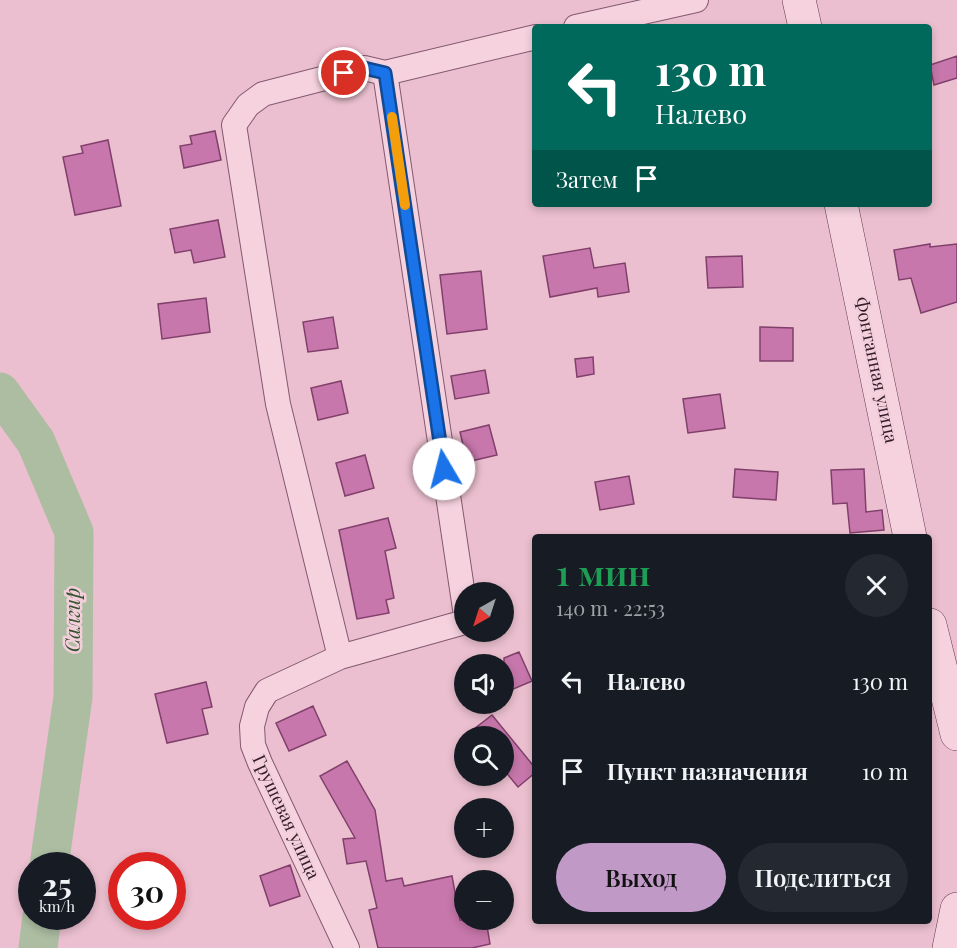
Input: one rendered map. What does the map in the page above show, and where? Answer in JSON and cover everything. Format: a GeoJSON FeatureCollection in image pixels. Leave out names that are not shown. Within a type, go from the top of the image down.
{"type":"FeatureCollection","features":[{"type":"Feature","properties":{"kind":"main road"},"geometry":{"type":"LineString","coordinates":[[799,0],[804,24]]}},
{"type":"Feature","properties":{"kind":"main road","name":"Фонтанная улица"},"geometry":{"type":"LineString","coordinates":[[842,207],[909,534]]}},
{"type":"Feature","properties":{"kind":"main road"},"geometry":{"type":"LineString","coordinates":[[932,633],[957,734]]}},
{"type":"Feature","properties":{"kind":"main road"},"geometry":{"type":"LineString","coordinates":[[949,948],[957,909]]}},
{"type":"Feature","properties":{"kind":"street"},"geometry":{"type":"LineString","coordinates":[[589,24],[696,0]]}},
{"type":"Feature","properties":{"kind":"street"},"geometry":{"type":"LineString","coordinates":[[339,657],[278,404],[234,125],[248,105],[263,94],[364,68],[385,73],[532,38]]}},
{"type":"Feature","properties":{"kind":"street"},"geometry":{"type":"LineString","coordinates":[[385,73],[461,582]]}},
{"type":"Feature","properties":{"kind":"street","name":"Грушевая улица"},"geometry":{"type":"LineString","coordinates":[[347,948],[253,745],[252,726],[257,707],[267,691],[339,657],[454,625]]}},
{"type":"Feature","properties":{"kind":"building"},"geometry":{"type":"Polygon","coordinates":[[[957,56],[957,78],[934,85],[932,64],[957,56]]]}},
{"type":"Feature","properties":{"kind":"building"},"geometry":{"type":"Polygon","coordinates":[[[215,131],[221,160],[184,168],[180,146],[192,144],[190,136],[215,131]]]}},
{"type":"Feature","properties":{"kind":"building"},"geometry":{"type":"Polygon","coordinates":[[[108,140],[121,206],[75,215],[63,157],[83,153],[81,146],[108,140]]]}},
{"type":"Feature","properties":{"kind":"building"},"geometry":{"type":"Polygon","coordinates":[[[218,220],[225,257],[194,263],[191,250],[175,253],[170,229],[218,220]]]}},
{"type":"Feature","properties":{"kind":"building"},"geometry":{"type":"Polygon","coordinates":[[[930,244],[930,247],[957,244],[957,302],[921,313],[911,278],[899,280],[894,250],[930,244]]]}},
{"type":"Feature","properties":{"kind":"building"},"geometry":{"type":"Polygon","coordinates":[[[590,248],[594,268],[625,263],[629,292],[598,297],[597,288],[550,297],[543,256],[590,248]]]}},
{"type":"Feature","properties":{"kind":"building"},"geometry":{"type":"Polygon","coordinates":[[[742,256],[743,287],[708,288],[706,257],[742,256]]]}},
{"type":"Feature","properties":{"kind":"building"},"geometry":{"type":"Polygon","coordinates":[[[481,271],[487,329],[447,334],[440,275],[481,271]]]}},
{"type":"Feature","properties":{"kind":"building"},"geometry":{"type":"Polygon","coordinates":[[[206,298],[210,332],[162,339],[158,304],[206,298]]]}},
{"type":"Feature","properties":{"kind":"building"},"geometry":{"type":"Polygon","coordinates":[[[333,317],[338,348],[308,352],[303,322],[333,317]]]}},
{"type":"Feature","properties":{"kind":"building"},"geometry":{"type":"Polygon","coordinates":[[[760,327],[793,328],[793,361],[760,361],[760,327]]]}},
{"type":"Feature","properties":{"kind":"building"},"geometry":{"type":"Polygon","coordinates":[[[593,357],[594,374],[577,377],[575,359],[593,357]]]}},
{"type":"Feature","properties":{"kind":"building"},"geometry":{"type":"Polygon","coordinates":[[[485,370],[489,393],[455,399],[451,376],[485,370]]]}},
{"type":"Feature","properties":{"kind":"building"},"geometry":{"type":"Polygon","coordinates":[[[341,381],[348,413],[318,420],[311,388],[341,381]]]}},
{"type":"Feature","properties":{"kind":"building"},"geometry":{"type":"Polygon","coordinates":[[[720,394],[725,428],[688,433],[683,399],[720,394]]]}},
{"type":"Feature","properties":{"kind":"building"},"geometry":{"type":"Polygon","coordinates":[[[489,425],[497,455],[467,462],[460,432],[489,425]]]}},
{"type":"Feature","properties":{"kind":"building"},"geometry":{"type":"Polygon","coordinates":[[[365,455],[374,488],[345,496],[336,463],[365,455]]]}},
{"type":"Feature","properties":{"kind":"building"},"geometry":{"type":"Polygon","coordinates":[[[735,469],[778,472],[776,500],[733,497],[735,469]]]}},
{"type":"Feature","properties":{"kind":"building"},"geometry":{"type":"Polygon","coordinates":[[[864,469],[866,512],[882,510],[884,530],[850,533],[847,503],[833,504],[831,470],[864,469]]]}},
{"type":"Feature","properties":{"kind":"building"},"geometry":{"type":"Polygon","coordinates":[[[629,476],[634,504],[600,510],[595,482],[629,476]]]}},
{"type":"Feature","properties":{"kind":"building"},"geometry":{"type":"Polygon","coordinates":[[[388,518],[396,548],[385,551],[394,598],[386,600],[389,613],[357,619],[339,530],[388,518]]]}},
{"type":"Feature","properties":{"kind":"building"},"geometry":{"type":"Polygon","coordinates":[[[519,652],[532,681],[514,689],[514,654],[519,652]]]}},
{"type":"Feature","properties":{"kind":"building"},"geometry":{"type":"Polygon","coordinates":[[[206,682],[212,707],[202,709],[208,734],[167,743],[155,694],[206,682]]]}},
{"type":"Feature","properties":{"kind":"building"},"geometry":{"type":"Polygon","coordinates":[[[313,706],[326,735],[289,751],[276,723],[313,706]]]}},
{"type":"Feature","properties":{"kind":"building"},"geometry":{"type":"Polygon","coordinates":[[[492,715],[501,726],[478,726],[492,715]]]}},
{"type":"Feature","properties":{"kind":"building"},"geometry":{"type":"Polygon","coordinates":[[[514,742],[532,764],[532,775],[518,787],[514,782],[514,742]]]}},
{"type":"Feature","properties":{"kind":"building"},"geometry":{"type":"Polygon","coordinates":[[[347,761],[375,810],[386,881],[402,878],[404,886],[452,876],[454,930],[488,930],[490,944],[472,948],[378,948],[369,910],[377,908],[366,861],[347,864],[343,839],[355,838],[320,776],[347,761]]]}},
{"type":"Feature","properties":{"kind":"building"},"geometry":{"type":"Polygon","coordinates":[[[290,865],[300,896],[270,906],[260,876],[290,865]]]}},
{"type":"Feature","properties":{"kind":"waterway","name":"Салгир"},"geometry":{"type":"LineString","coordinates":[[0,392],[36,442],[74,532],[73,697],[51,852]]}},
{"type":"Feature","properties":{"kind":"waterway","name":"Салгир"},"geometry":{"type":"LineString","coordinates":[[38,948],[40,930]]}},
{"type":"Feature","properties":{"kind":"slow traffic"},"geometry":{"type":"LineString","coordinates":[[392,117],[405,205]]}},
{"type":"Feature","properties":{"kind":"route"},"geometry":{"type":"LineString","coordinates":[[344,73],[364,68],[385,73],[444,469]]}}]}
